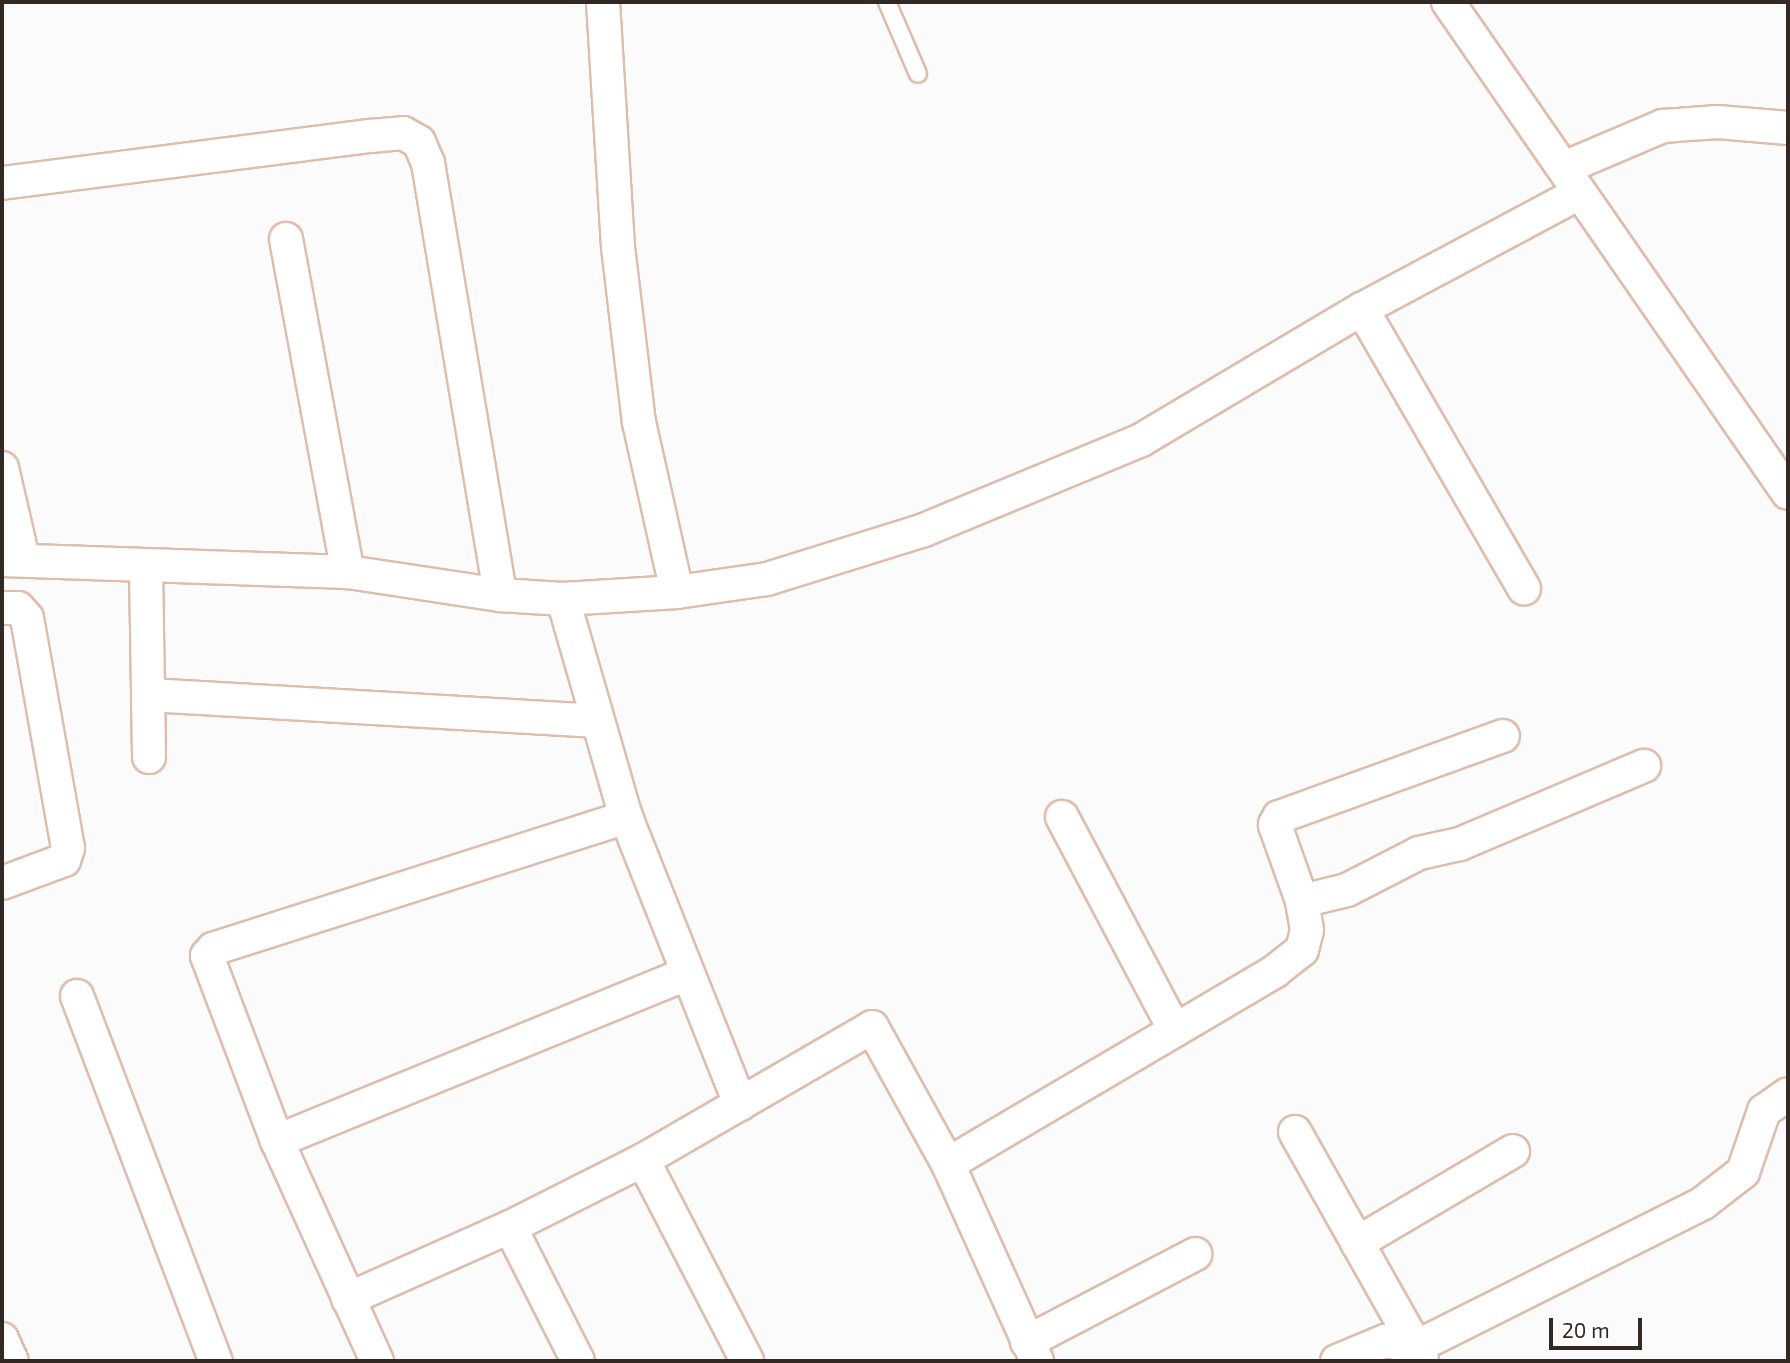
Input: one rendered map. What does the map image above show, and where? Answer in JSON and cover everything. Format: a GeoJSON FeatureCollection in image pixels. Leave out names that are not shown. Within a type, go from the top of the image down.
{"type":"FeatureCollection","features":[{"type":"Feature","properties":{"kind":"street"},"geometry":{"type":"LineString","coordinates":[[603,2],[618,247],[639,422],[677,592]]}},
{"type":"Feature","properties":{"kind":"street"},"geometry":{"type":"LineString","coordinates":[[1448,2],[1788,493]]}},
{"type":"Feature","properties":{"kind":"street"},"geometry":{"type":"LineString","coordinates":[[2,468],[13,560],[348,572],[500,595],[563,599],[677,592],[767,579],[839,559],[1069,473],[1141,440],[1663,126],[1718,122],[1788,128]]}},
{"type":"Feature","properties":{"kind":"street"},"geometry":{"type":"LineString","coordinates":[[2,183],[370,136],[403,133],[419,142],[428,163],[500,595]]}},
{"type":"Feature","properties":{"kind":"street"},"geometry":{"type":"LineString","coordinates":[[286,239],[348,572]]}},
{"type":"Feature","properties":{"kind":"street"},"geometry":{"type":"LineString","coordinates":[[1362,309],[1524,589]]}},
{"type":"Feature","properties":{"kind":"street"},"geometry":{"type":"LineString","coordinates":[[146,566],[149,757]]}},
{"type":"Feature","properties":{"kind":"street"},"geometry":{"type":"LineString","coordinates":[[563,599],[595,722],[626,817],[740,1104]]}},
{"type":"Feature","properties":{"kind":"street"},"geometry":{"type":"LineString","coordinates":[[2,608],[19,608],[27,618],[68,848],[64,860],[2,883]]}},
{"type":"Feature","properties":{"kind":"street"},"geometry":{"type":"LineString","coordinates":[[148,695],[595,722]]}},
{"type":"Feature","properties":{"kind":"street"},"geometry":{"type":"LineString","coordinates":[[948,1164],[1175,1030],[1302,950],[1307,930],[1302,901],[1275,825],[1279,817],[1503,736]]}},
{"type":"Feature","properties":{"kind":"street"},"geometry":{"type":"LineString","coordinates":[[1302,901],[1347,890],[1419,853],[1460,844],[1644,766]]}},
{"type":"Feature","properties":{"kind":"street"},"geometry":{"type":"LineString","coordinates":[[377,1361],[277,1140],[207,966],[206,956],[213,950],[626,817]]}},
{"type":"Feature","properties":{"kind":"street"},"geometry":{"type":"LineString","coordinates":[[1062,817],[1175,1030]]}},
{"type":"Feature","properties":{"kind":"street"},"geometry":{"type":"LineString","coordinates":[[277,1140],[687,974]]}},
{"type":"Feature","properties":{"kind":"street"},"geometry":{"type":"LineString","coordinates":[[77,996],[216,1361]]}},
{"type":"Feature","properties":{"kind":"street"},"geometry":{"type":"LineString","coordinates":[[348,1299],[510,1227],[643,1160],[872,1027],[948,1164],[1032,1351],[1195,1254]]}},
{"type":"Feature","properties":{"kind":"street"},"geometry":{"type":"LineString","coordinates":[[1337,1361],[1385,1341],[1420,1354],[1703,1203],[1743,1172],[1764,1111],[1788,1094]]}},
{"type":"Feature","properties":{"kind":"street"},"geometry":{"type":"LineString","coordinates":[[1295,1132],[1420,1354]]}},
{"type":"Feature","properties":{"kind":"street"},"geometry":{"type":"LineString","coordinates":[[1357,1242],[1513,1152]]}},
{"type":"Feature","properties":{"kind":"street"},"geometry":{"type":"LineString","coordinates":[[643,1160],[747,1361]]}},
{"type":"Feature","properties":{"kind":"street"},"geometry":{"type":"LineString","coordinates":[[510,1227],[578,1361]]}},
{"type":"Feature","properties":{"kind":"street"},"geometry":{"type":"LineString","coordinates":[[2,1339],[12,1361]]}},
{"type":"Feature","properties":{"kind":"lane"},"geometry":{"type":"LineString","coordinates":[[887,2],[918,74]]}}]}
